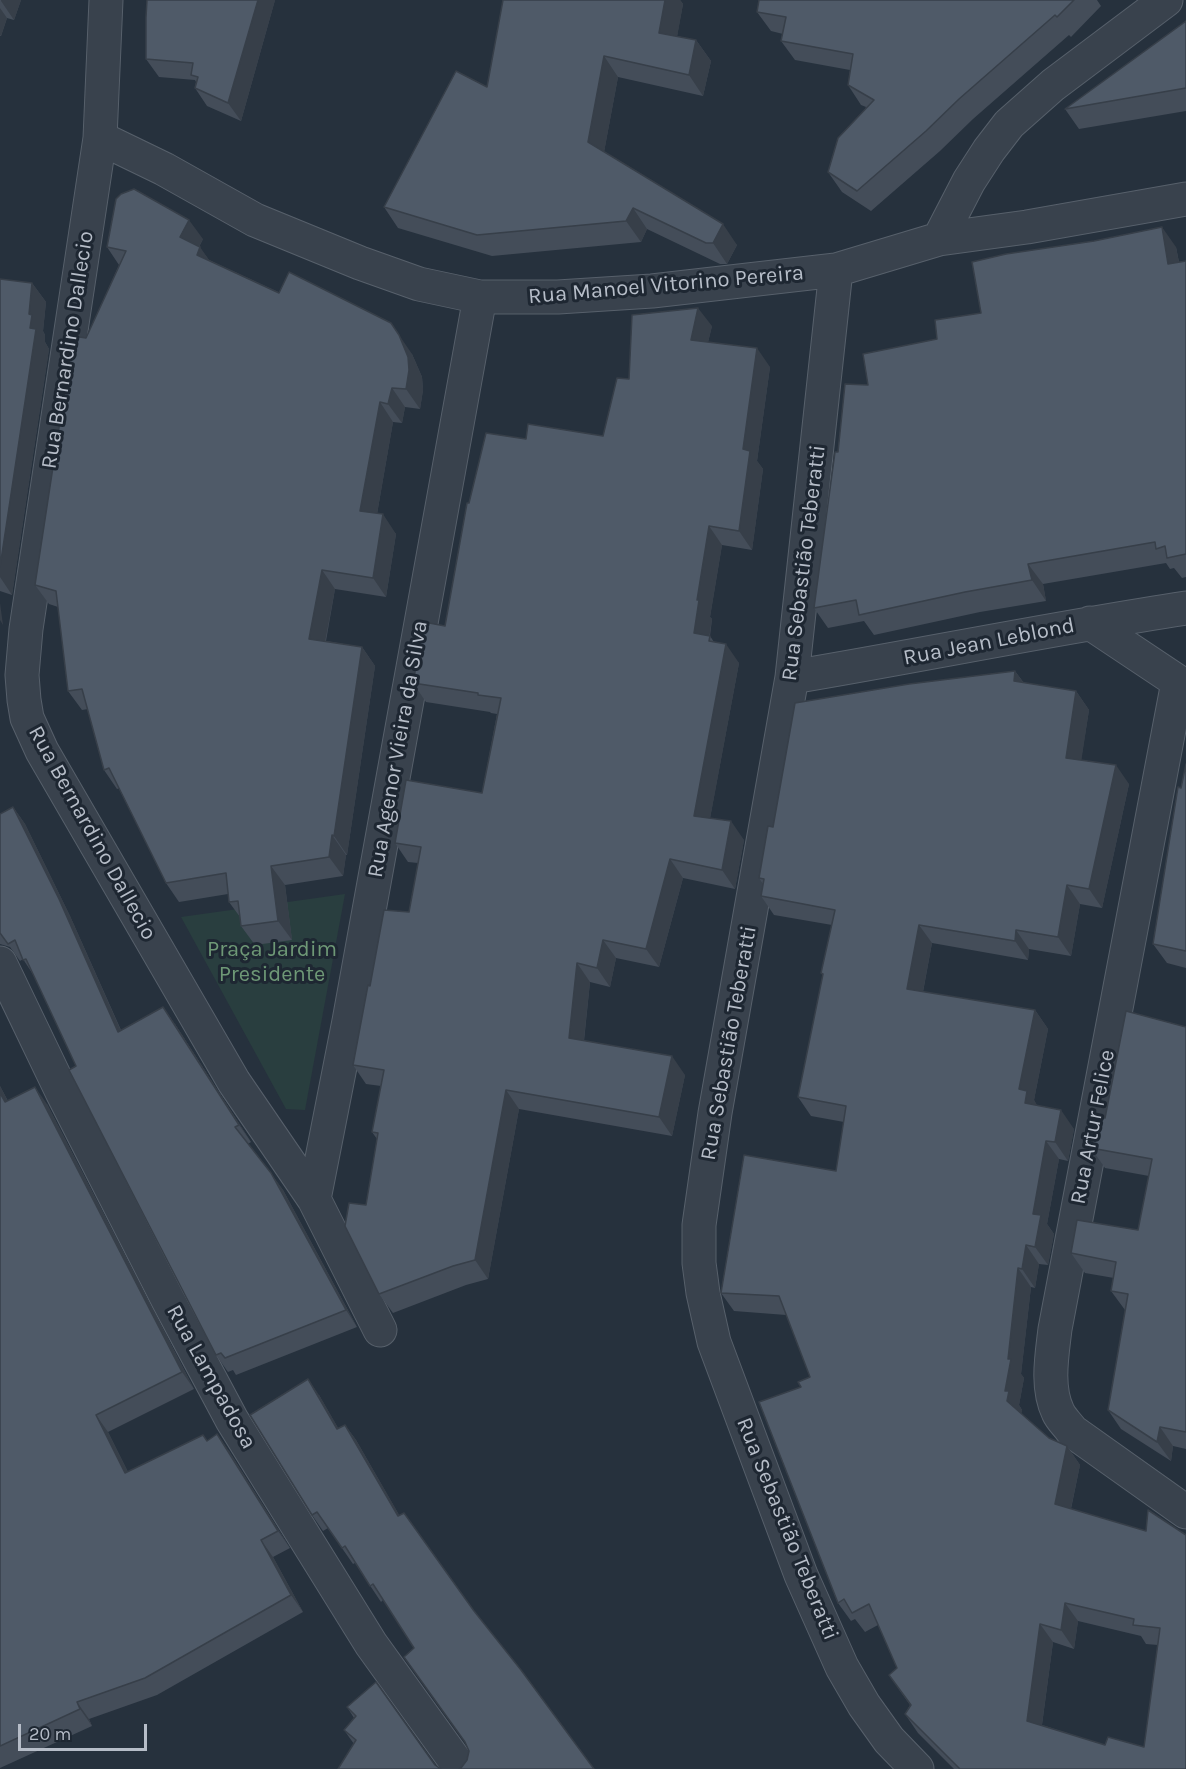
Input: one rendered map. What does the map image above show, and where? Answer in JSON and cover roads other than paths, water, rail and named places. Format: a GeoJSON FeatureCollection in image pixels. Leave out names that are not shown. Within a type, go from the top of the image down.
{"type":"FeatureCollection","features":[{"type":"Feature","properties":{"kind":"street","name":"Rua Bernardino Dallecio"},"geometry":{"type":"LineString","coordinates":[[106,0],[100,138],[26,629],[22,675],[27,718],[48,761],[234,1082],[314,1199],[380,1330]]}},
{"type":"Feature","properties":{"kind":"street"},"geometry":{"type":"LineString","coordinates":[[939,239],[969,181],[1009,124],[1053,85],[1166,0]]}},
{"type":"Feature","properties":{"kind":"street","name":"Rua Manoel Vitorino Pereira"},"geometry":{"type":"LineString","coordinates":[[100,138],[255,220],[360,263],[419,284],[480,297],[558,297],[652,291],[836,270],[939,239],[1026,227],[1186,199]]}},
{"type":"Feature","properties":{"kind":"street","name":"Rua Sebastião Teberatti"},"geometry":{"type":"LineString","coordinates":[[836,270],[792,677],[715,1113],[699,1225],[699,1263],[714,1342],[801,1575],[842,1667],[864,1705],[889,1740],[917,1769]]}},
{"type":"Feature","properties":{"kind":"street","name":"Rua Agenor Vieira da Silva"},"geometry":{"type":"LineString","coordinates":[[314,1199],[349,1021],[480,297]]}},
{"type":"Feature","properties":{"kind":"street","name":"Rua Jean Leblond"},"geometry":{"type":"LineString","coordinates":[[792,677],[1186,608]]}},
{"type":"Feature","properties":{"kind":"street"},"geometry":{"type":"LineString","coordinates":[[1090,623],[1182,685]]}},
{"type":"Feature","properties":{"kind":"street","name":"Rua Artur Felice"},"geometry":{"type":"LineString","coordinates":[[1182,685],[1055,1329],[1050,1367],[1058,1413],[1072,1431],[1186,1512]]}},
{"type":"Feature","properties":{"kind":"street","name":"Rua Lampadosa"},"geometry":{"type":"LineString","coordinates":[[0,963],[72,1113],[232,1420],[371,1644],[461,1769]]}},
{"type":"Feature","properties":{"kind":"park label","name":"Praça Jardim Presidente"},"geometry":{"type":"Point","coordinates":[272,962]}}]}
